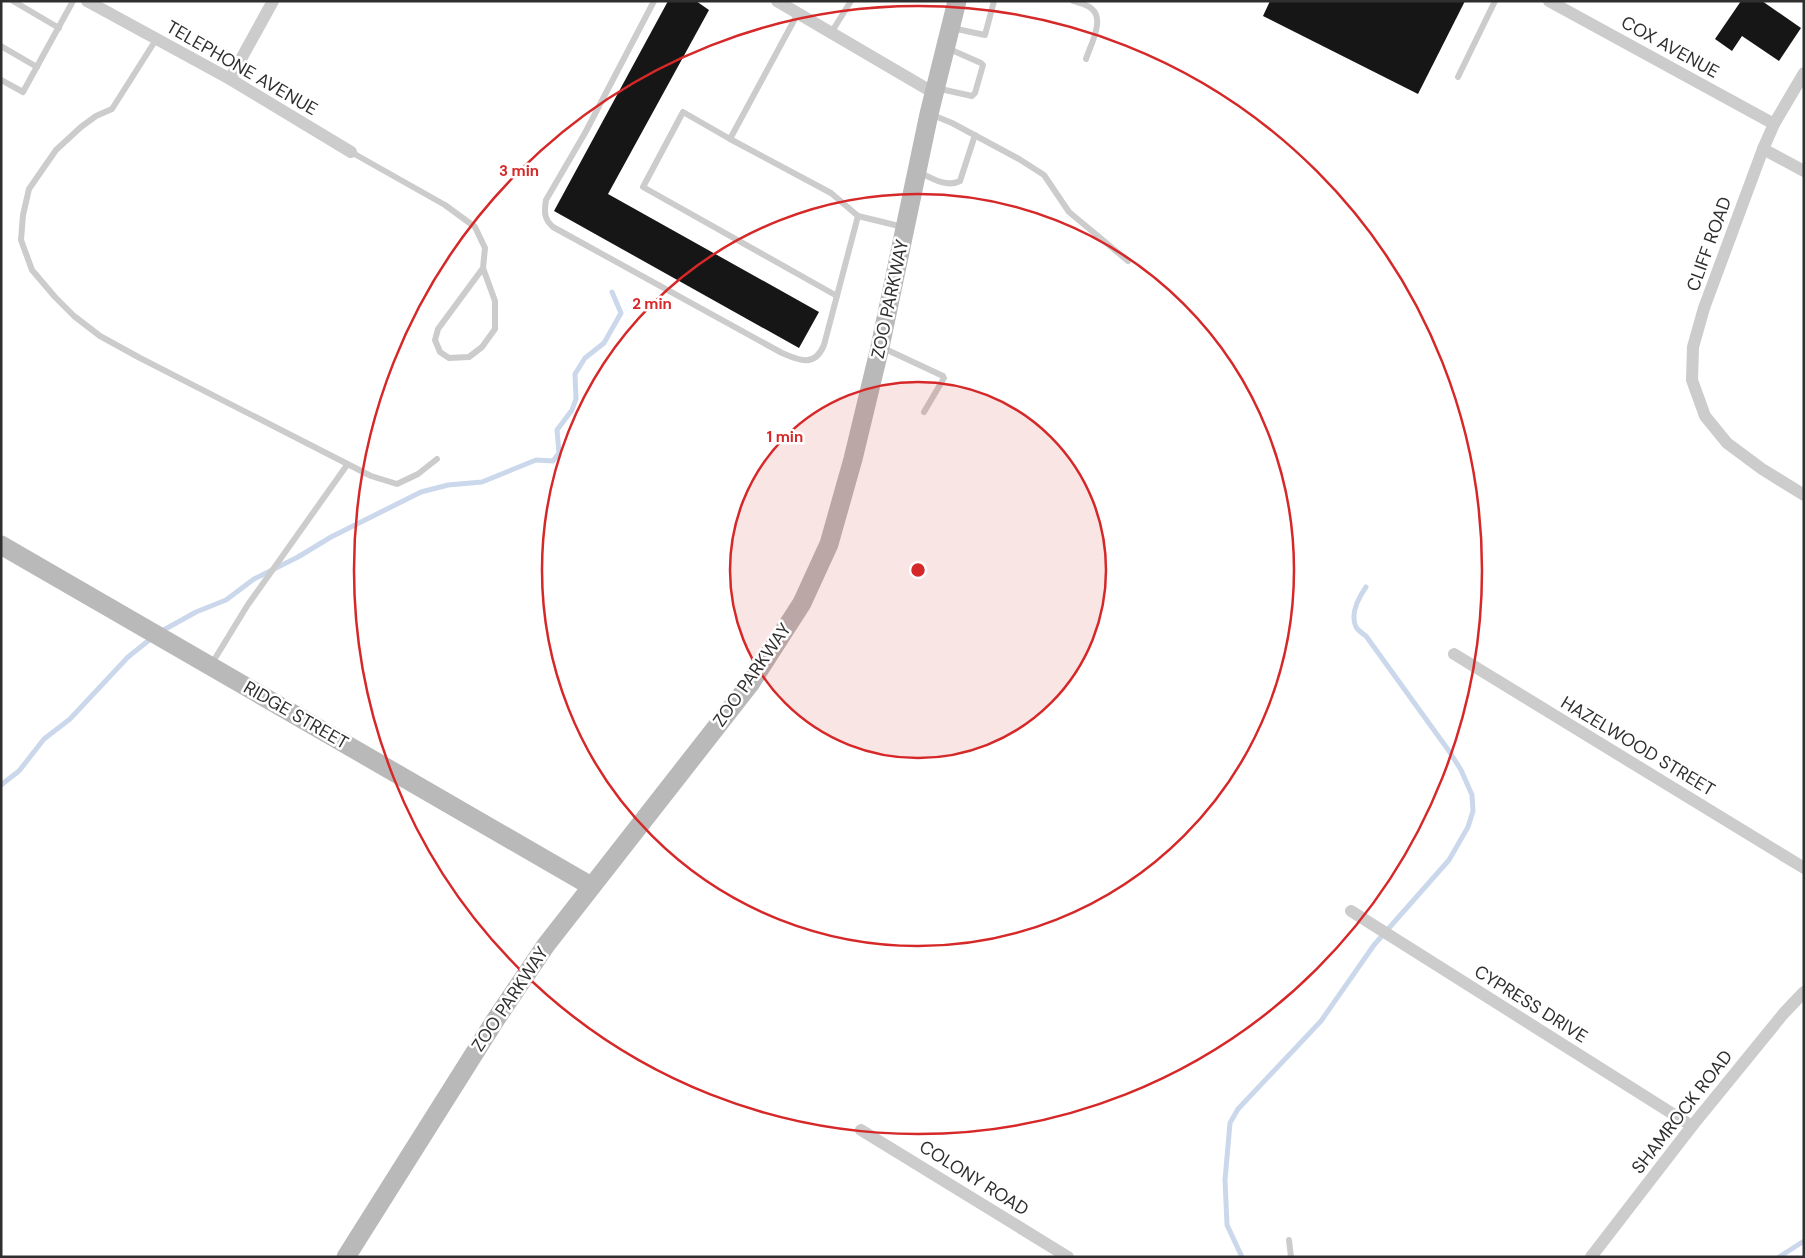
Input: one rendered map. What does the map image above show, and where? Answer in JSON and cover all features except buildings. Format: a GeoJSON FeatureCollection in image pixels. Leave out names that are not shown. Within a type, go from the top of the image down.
{"type":"FeatureCollection","features":[{"type":"Feature","properties":{"kind":"main road","name":"ZOO PARKWAY"},"geometry":{"type":"LineString","coordinates":[[346,1257],[496,1018],[546,945],[750,684],[802,603],[830,544],[880,347],[929,114],[957,1]]}},
{"type":"Feature","properties":{"kind":"main road","name":"RIDGE STREET"},"geometry":{"type":"LineString","coordinates":[[1,545],[591,886]]}},
{"type":"Feature","properties":{"kind":"street","name":"TELEPHONE AVENUE"},"geometry":{"type":"LineString","coordinates":[[87,1],[230,79],[351,152]]}},
{"type":"Feature","properties":{"kind":"street"},"geometry":{"type":"LineString","coordinates":[[230,79],[273,1]]}},
{"type":"Feature","properties":{"kind":"street"},"geometry":{"type":"LineString","coordinates":[[777,1],[935,90]]}},
{"type":"Feature","properties":{"kind":"street","name":"COX AVENUE"},"geometry":{"type":"LineString","coordinates":[[1549,1],[1774,124]]}},
{"type":"Feature","properties":{"kind":"street","name":"CLIFF ROAD"},"geometry":{"type":"LineString","coordinates":[[1804,73],[1774,124],[1763,149],[1704,308],[1693,346],[1692,380],[1705,416],[1727,443],[1762,469],[1804,494]]}},
{"type":"Feature","properties":{"kind":"street"},"geometry":{"type":"LineString","coordinates":[[1763,149],[1804,171]]}},
{"type":"Feature","properties":{"kind":"street","name":"HAZELWOOD STREET"},"geometry":{"type":"LineString","coordinates":[[1454,654],[1804,868]]}},
{"type":"Feature","properties":{"kind":"street","name":"CYPRESS DRIVE"},"geometry":{"type":"LineString","coordinates":[[1351,911],[1692,1126]]}},
{"type":"Feature","properties":{"kind":"street","name":"SHAMROCK ROAD"},"geometry":{"type":"LineString","coordinates":[[1591,1257],[1692,1126],[1784,1013],[1804,992]]}},
{"type":"Feature","properties":{"kind":"street","name":"COLONY ROAD"},"geometry":{"type":"LineString","coordinates":[[861,1130],[1068,1257]]}},
{"type":"Feature","properties":{"kind":"lane"},"geometry":{"type":"LineString","coordinates":[[13,1],[59,28]]}},
{"type":"Feature","properties":{"kind":"lane"},"geometry":{"type":"LineString","coordinates":[[1,80],[23,92],[73,1]]}},
{"type":"Feature","properties":{"kind":"lane"},"geometry":{"type":"LineString","coordinates":[[654,1],[585,133],[546,200],[544,209],[546,219],[553,227],[584,242],[782,353],[796,359],[808,360],[815,359],[820,355],[858,216]]}},
{"type":"Feature","properties":{"kind":"lane"},"geometry":{"type":"LineString","coordinates":[[831,33],[851,1]]}},
{"type":"Feature","properties":{"kind":"lane"},"geometry":{"type":"LineString","coordinates":[[951,28],[986,36],[994,1]]}},
{"type":"Feature","properties":{"kind":"lane"},"geometry":{"type":"LineString","coordinates":[[1073,1],[1087,6],[1096,14],[1098,22],[1086,59]]}},
{"type":"Feature","properties":{"kind":"lane"},"geometry":{"type":"LineString","coordinates":[[1458,77],[1495,1]]}},
{"type":"Feature","properties":{"kind":"lane"},"geometry":{"type":"LineString","coordinates":[[730,139],[798,14]]}},
{"type":"Feature","properties":{"kind":"lane"},"geometry":{"type":"LineString","coordinates":[[157,38],[112,109],[96,116],[56,150],[29,189],[23,215],[21,240],[32,270],[74,316],[100,336],[347,465],[371,476],[397,484],[418,474],[437,459]]}},
{"type":"Feature","properties":{"kind":"lane"},"geometry":{"type":"LineString","coordinates":[[1,46],[37,67]]}},
{"type":"Feature","properties":{"kind":"lane"},"geometry":{"type":"LineString","coordinates":[[935,90],[972,96],[983,65],[946,47]]}},
{"type":"Feature","properties":{"kind":"lane"},"geometry":{"type":"LineString","coordinates":[[837,296],[643,187],[683,112],[831,193],[858,216],[905,227]]}},
{"type":"Feature","properties":{"kind":"lane"},"geometry":{"type":"LineString","coordinates":[[929,114],[952,122],[1044,175],[1069,212],[1128,261]]}},
{"type":"Feature","properties":{"kind":"lane"},"geometry":{"type":"LineString","coordinates":[[918,171],[933,179],[944,182],[955,184],[960,181],[975,135]]}},
{"type":"Feature","properties":{"kind":"lane"},"geometry":{"type":"LineString","coordinates":[[351,152],[444,205],[475,227],[485,248],[483,268],[495,301],[495,329],[482,346],[468,356],[449,358],[440,352],[435,340],[438,329],[483,268]]}},
{"type":"Feature","properties":{"kind":"lane"},"geometry":{"type":"LineString","coordinates":[[880,347],[943,376],[944,378],[924,412]]}},
{"type":"Feature","properties":{"kind":"lane"},"geometry":{"type":"LineString","coordinates":[[210,666],[248,606],[347,465]]}},
{"type":"Feature","properties":{"kind":"lane"},"geometry":{"type":"LineString","coordinates":[[1289,1240],[1291,1257]]}},
{"type":"Feature","properties":{"kind":"waterway"},"geometry":{"type":"LineString","coordinates":[[160,632],[196,612],[226,600],[254,579],[298,557],[331,537],[421,492],[448,485],[482,482],[536,460],[553,461],[559,453],[557,430],[572,410],[576,399],[575,374],[585,358],[604,343],[621,313],[612,292]]}},
{"type":"Feature","properties":{"kind":"waterway"},"geometry":{"type":"LineString","coordinates":[[1242,1257],[1227,1225],[1225,1180],[1230,1123],[1238,1109],[1321,1021],[1374,945],[1449,860],[1468,827],[1473,811],[1472,795],[1461,770],[1449,751],[1366,636],[1356,627],[1354,622],[1355,611],[1366,587]]}},
{"type":"Feature","properties":{"kind":"waterway"},"geometry":{"type":"LineString","coordinates":[[1,785],[19,771],[44,739],[70,719],[128,657],[153,637]]}},
{"type":"Feature","properties":{"kind":"waterway"},"geometry":{"type":"LineString","coordinates":[[1779,1257],[1804,1241]]}}]}
